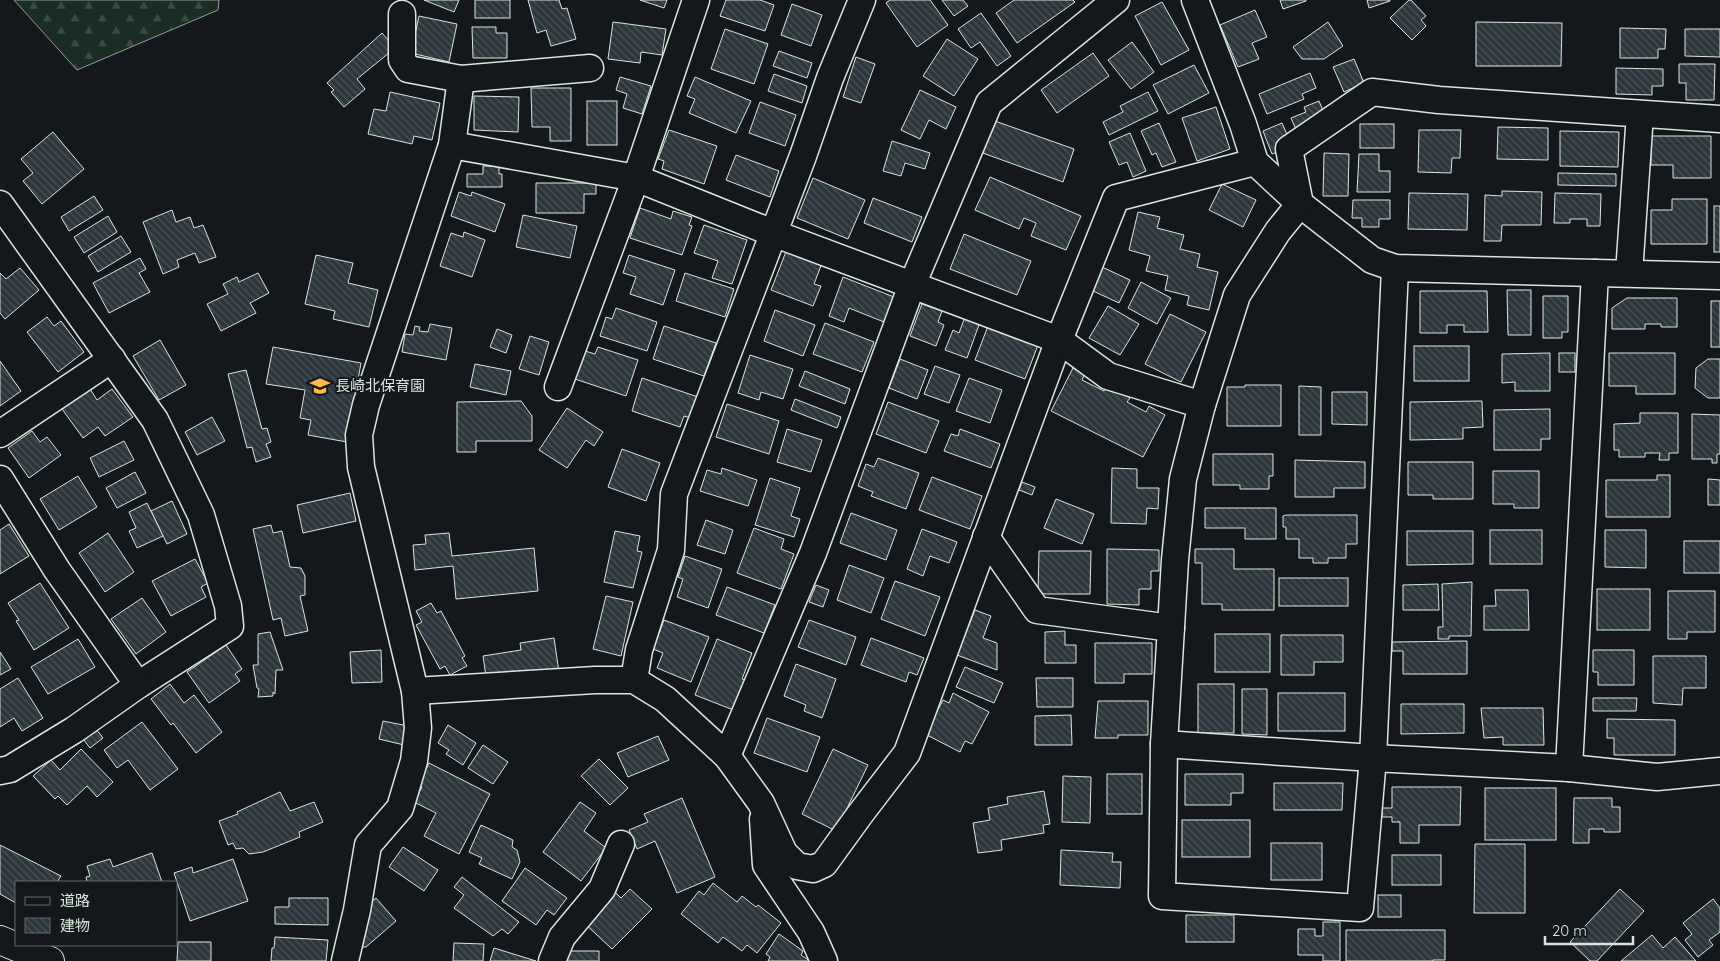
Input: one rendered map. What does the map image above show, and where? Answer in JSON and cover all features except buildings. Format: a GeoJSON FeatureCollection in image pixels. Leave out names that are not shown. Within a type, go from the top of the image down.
{"type":"FeatureCollection","features":[{"type":"Feature","properties":{"kind":"main road"},"geometry":{"type":"LineString","coordinates":[[0,940],[50,961]]}},
{"type":"Feature","properties":{"kind":"street"},"geometry":{"type":"LineString","coordinates":[[558,388],[636,178],[696,0]]}},
{"type":"Feature","properties":{"kind":"street"},"geometry":{"type":"LineString","coordinates":[[634,680],[639,650],[671,550],[674,494],[803,156],[830,78],[862,0]]}},
{"type":"Feature","properties":{"kind":"street"},"geometry":{"type":"LineString","coordinates":[[727,756],[813,553],[912,285],[989,103],[1116,0]]}},
{"type":"Feature","properties":{"kind":"street"},"geometry":{"type":"LineString","coordinates":[[1195,0],[1255,162],[1300,204],[1372,260],[1395,268],[1720,276]]}},
{"type":"Feature","properties":{"kind":"street"},"geometry":{"type":"LineString","coordinates":[[402,14],[402,60],[408,69],[461,79],[590,68]]}},
{"type":"Feature","properties":{"kind":"street"},"geometry":{"type":"LineString","coordinates":[[345,961],[357,910],[368,845],[400,808],[414,761],[418,728],[416,692],[362,468],[359,435],[366,405],[452,144],[461,79]]}},
{"type":"Feature","properties":{"kind":"street"},"geometry":{"type":"LineString","coordinates":[[1300,204],[1289,149],[1372,92],[1439,100],[1720,120]]}},
{"type":"Feature","properties":{"kind":"street"},"geometry":{"type":"LineString","coordinates":[[1629,273],[1640,114]]}},
{"type":"Feature","properties":{"kind":"street"},"geometry":{"type":"LineString","coordinates":[[452,144],[636,178],[773,233],[1059,340],[1108,376],[1202,405]]}},
{"type":"Feature","properties":{"kind":"street"},"geometry":{"type":"LineString","coordinates":[[416,692],[595,680],[634,680],[665,699],[727,756],[762,804],[784,853],[797,866],[813,869],[824,864],[907,752],[1059,340],[1116,198],[1255,162]]}},
{"type":"Feature","properties":{"kind":"street"},"geometry":{"type":"LineString","coordinates":[[0,204],[155,420],[200,516],[228,606],[230,626],[138,685],[74,730],[3,765]]}},
{"type":"Feature","properties":{"kind":"street"},"geometry":{"type":"LineString","coordinates":[[1300,204],[1278,231],[1237,295],[1202,405],[1183,479],[1175,560],[1164,744],[1162,896],[1360,908],[1373,758],[1395,268]]}},
{"type":"Feature","properties":{"kind":"street"},"geometry":{"type":"LineString","coordinates":[[1569,768],[1595,273]]}},
{"type":"Feature","properties":{"kind":"street"},"geometry":{"type":"LineString","coordinates":[[0,434],[112,359]]}},
{"type":"Feature","properties":{"kind":"street"},"geometry":{"type":"LineString","coordinates":[[0,479],[57,570],[138,685]]}},
{"type":"Feature","properties":{"kind":"street"},"geometry":{"type":"LineString","coordinates":[[986,537],[1037,610],[1171,628]]}},
{"type":"Feature","properties":{"kind":"street"},"geometry":{"type":"LineString","coordinates":[[1164,744],[1373,758],[1569,768],[1657,777],[1720,771]]}},
{"type":"Feature","properties":{"kind":"street"},"geometry":{"type":"LineString","coordinates":[[762,804],[766,864],[811,932],[824,961]]}},
{"type":"Feature","properties":{"kind":"street"},"geometry":{"type":"LineString","coordinates":[[552,961],[562,937],[602,889],[622,844]]}},
{"type":"Feature","properties":{"kind":"green space"},"geometry":{"type":"Polygon","coordinates":[[[14,0],[219,0],[218,10],[77,70],[14,0]]]}},
{"type":"Feature","properties":{"kind":"place","name":"長崎北保育園"},"geometry":{"type":"Point","coordinates":[320,386]}}]}
